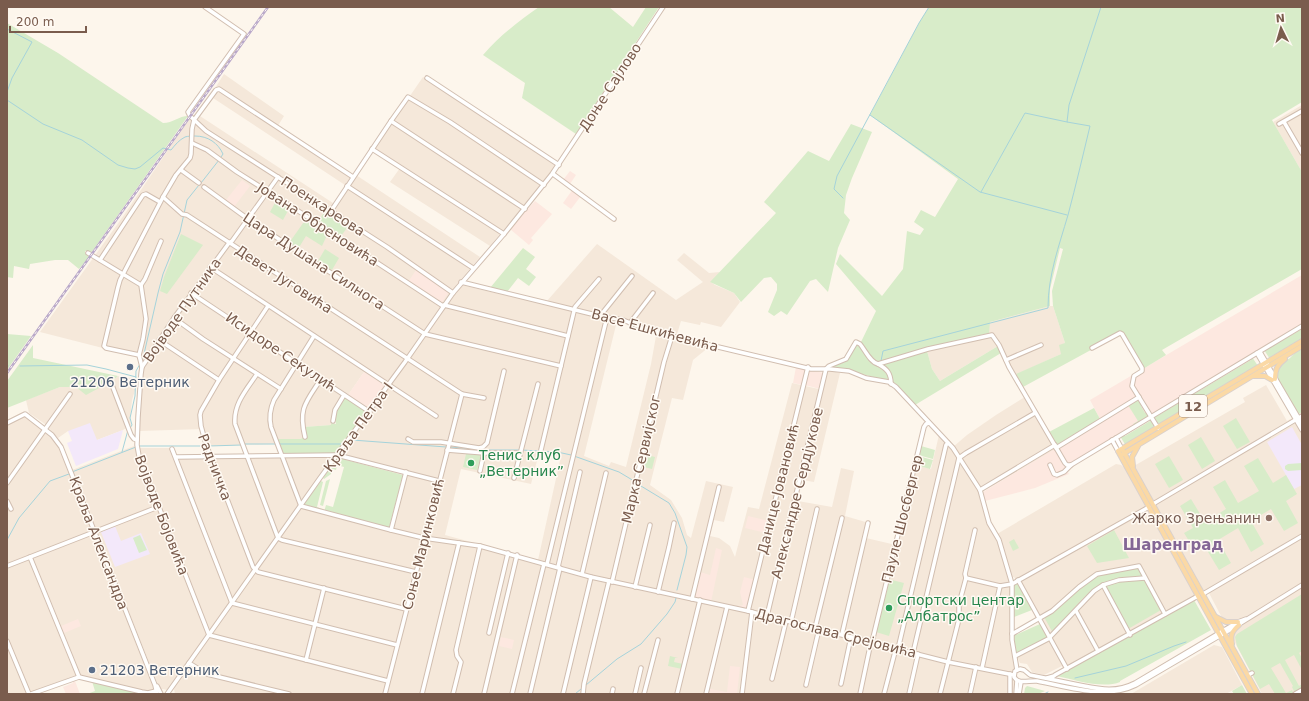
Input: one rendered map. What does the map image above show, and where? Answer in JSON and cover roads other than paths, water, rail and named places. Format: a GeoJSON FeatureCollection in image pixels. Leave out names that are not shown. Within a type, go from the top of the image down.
{"type":"FeatureCollection","features":[{"type":"Feature","properties":{"kind":"main road","name":"12"},"geometry":{"type":"LineString","coordinates":[[1121,452],[1158,428],[1266,365],[1302,341]]}},
{"type":"Feature","properties":{"kind":"main road","name":"12"},"geometry":{"type":"LineString","coordinates":[[1139,444],[1251,377],[1266,365],[1302,346]]}},
{"type":"Feature","properties":{"kind":"main road"},"geometry":{"type":"LineString","coordinates":[[1251,377],[1265,376],[1274,380],[1278,364],[1290,356],[1294,351]]}},
{"type":"Feature","properties":{"kind":"main road"},"geometry":{"type":"LineString","coordinates":[[1121,452],[1139,444]]}},
{"type":"Feature","properties":{"kind":"main road"},"geometry":{"type":"LineString","coordinates":[[1133,468],[1133,452],[1139,444]]}},
{"type":"Feature","properties":{"kind":"main road"},"geometry":{"type":"LineString","coordinates":[[1121,452],[1222,633],[1250,674],[1258,694]]}},
{"type":"Feature","properties":{"kind":"main road"},"geometry":{"type":"LineString","coordinates":[[1121,452],[1133,468],[1151,506]]}},
{"type":"Feature","properties":{"kind":"main road"},"geometry":{"type":"LineString","coordinates":[[1200,595],[1215,617],[1252,694]]}},
{"type":"Feature","properties":{"kind":"main road"},"geometry":{"type":"LineString","coordinates":[[1215,617],[1226,622],[1238,623],[1232,632],[1232,647]]}},
{"type":"Feature","properties":{"kind":"street"},"geometry":{"type":"LineString","coordinates":[[194,120],[188,112],[244,34],[205,7]]}},
{"type":"Feature","properties":{"kind":"street","name":"Доње Сајлово"},"geometry":{"type":"LineString","coordinates":[[558,166],[663,7]]}},
{"type":"Feature","properties":{"kind":"street"},"geometry":{"type":"LineString","coordinates":[[427,78],[558,166]]}},
{"type":"Feature","properties":{"kind":"street"},"geometry":{"type":"LineString","coordinates":[[139,356],[106,348],[104,346],[118,287],[123,274],[160,202],[192,154],[194,120],[216,90],[219,89],[353,177]]}},
{"type":"Feature","properties":{"kind":"street"},"geometry":{"type":"LineString","coordinates":[[331,211],[408,97],[450,122],[544,185]]}},
{"type":"Feature","properties":{"kind":"street"},"geometry":{"type":"LineString","coordinates":[[1279,124],[1302,111]]}},
{"type":"Feature","properties":{"kind":"street","name":"Поенкареова"},"geometry":{"type":"LineString","coordinates":[[194,120],[211,134],[453,292]]}},
{"type":"Feature","properties":{"kind":"street"},"geometry":{"type":"LineString","coordinates":[[391,121],[525,209]]}},
{"type":"Feature","properties":{"kind":"street"},"geometry":{"type":"LineString","coordinates":[[1284,122],[1302,153]]}},
{"type":"Feature","properties":{"kind":"street","name":"Јована Обреновића"},"geometry":{"type":"LineString","coordinates":[[192,143],[207,150],[219,160],[444,305],[568,336]]}},
{"type":"Feature","properties":{"kind":"street"},"geometry":{"type":"LineString","coordinates":[[372,149],[504,234]]}},
{"type":"Feature","properties":{"kind":"street","name":"Краља Петра I"},"geometry":{"type":"LineString","coordinates":[[167,694],[370,412],[453,292],[525,209],[558,166]]}},
{"type":"Feature","properties":{"kind":"street"},"geometry":{"type":"LineString","coordinates":[[181,170],[199,183]]}},
{"type":"Feature","properties":{"kind":"street"},"geometry":{"type":"LineString","coordinates":[[553,174],[614,219]]}},
{"type":"Feature","properties":{"kind":"street","name":"Војводе Путника"},"geometry":{"type":"LineString","coordinates":[[141,364],[210,267],[232,241],[278,177]]}},
{"type":"Feature","properties":{"kind":"street"},"geometry":{"type":"LineString","coordinates":[[348,186],[474,268]]}},
{"type":"Feature","properties":{"kind":"street","name":"Цара Душана Силнога"},"geometry":{"type":"LineString","coordinates":[[204,187],[248,219],[425,334],[561,366]]}},
{"type":"Feature","properties":{"kind":"street"},"geometry":{"type":"LineString","coordinates":[[100,260],[143,195],[146,194],[160,202]]}},
{"type":"Feature","properties":{"kind":"street","name":"Девет Југовића"},"geometry":{"type":"LineString","coordinates":[[163,197],[185,214],[229,243],[462,394]]}},
{"type":"Feature","properties":{"kind":"street"},"geometry":{"type":"LineString","coordinates":[[141,364],[139,356],[146,319],[141,285],[161,241]]}},
{"type":"Feature","properties":{"kind":"street"},"geometry":{"type":"LineString","coordinates":[[88,253],[141,285]]}},
{"type":"Feature","properties":{"kind":"street"},"geometry":{"type":"LineString","coordinates":[[210,267],[436,416]]}},
{"type":"Feature","properties":{"kind":"street"},"geometry":{"type":"LineString","coordinates":[[600,316],[632,276]]}},
{"type":"Feature","properties":{"kind":"street"},"geometry":{"type":"LineString","coordinates":[[540,454],[575,309],[599,279]]}},
{"type":"Feature","properties":{"kind":"street","name":"Васе Ешкићевића"},"geometry":{"type":"LineString","coordinates":[[461,282],[600,316],[623,320],[672,336],[808,368],[849,371],[866,378],[889,382],[891,384]]}},
{"type":"Feature","properties":{"kind":"street","name":"Исидоре Секулић"},"geometry":{"type":"LineString","coordinates":[[192,293],[370,412]]}},
{"type":"Feature","properties":{"kind":"street"},"geometry":{"type":"LineString","coordinates":[[630,323],[653,293]]}},
{"type":"Feature","properties":{"kind":"street","name":"Радничка"},"geometry":{"type":"LineString","coordinates":[[255,570],[212,457],[206,445],[201,428],[200,414],[206,400],[268,306]]}},
{"type":"Feature","properties":{"kind":"street"},"geometry":{"type":"LineString","coordinates":[[512,694],[607,317]]}},
{"type":"Feature","properties":{"kind":"street"},"geometry":{"type":"LineString","coordinates":[[174,318],[203,339],[281,390]]}},
{"type":"Feature","properties":{"kind":"street"},"geometry":{"type":"LineString","coordinates":[[1050,466],[1053,472],[1057,475],[1064,472],[1071,465],[1302,326]]}},
{"type":"Feature","properties":{"kind":"street"},"geometry":{"type":"LineString","coordinates":[[1092,348],[1120,333],[1122,335],[1142,368],[1142,371],[1134,376],[1132,386],[1158,428]]}},
{"type":"Feature","properties":{"kind":"street"},"geometry":{"type":"LineString","coordinates":[[878,364],[928,349],[992,335],[1065,463],[1067,465],[1071,465]]}},
{"type":"Feature","properties":{"kind":"street"},"geometry":{"type":"LineString","coordinates":[[301,506],[271,427],[270,415],[272,404],[314,336]]}},
{"type":"Feature","properties":{"kind":"street","name":"Марка Сервијског"},"geometry":{"type":"LineString","coordinates":[[583,694],[584,684],[662,370],[672,336]]}},
{"type":"Feature","properties":{"kind":"street"},"geometry":{"type":"LineString","coordinates":[[159,340],[219,380]]}},
{"type":"Feature","properties":{"kind":"street"},"geometry":{"type":"LineString","coordinates":[[826,369],[846,359],[856,342],[860,344],[872,361],[888,372],[891,377],[891,384],[953,448],[960,458],[980,490],[1012,584],[1012,645],[1017,670]]}},
{"type":"Feature","properties":{"kind":"street"},"geometry":{"type":"LineString","coordinates":[[1006,360],[1041,345]]}},
{"type":"Feature","properties":{"kind":"street"},"geometry":{"type":"LineString","coordinates":[[1259,352],[1274,380],[1302,424]]}},
{"type":"Feature","properties":{"kind":"street","name":"Војводе Бојовића"},"geometry":{"type":"LineString","coordinates":[[141,364],[137,444],[158,507],[209,635]]}},
{"type":"Feature","properties":{"kind":"street","name":"Данице Јовановић"},"geometry":{"type":"LineString","coordinates":[[742,694],[750,612],[808,368]]}},
{"type":"Feature","properties":{"kind":"street","name":"Александре Сердјукове"},"geometry":{"type":"LineString","coordinates":[[767,616],[826,369]]}},
{"type":"Feature","properties":{"kind":"street"},"geometry":{"type":"LineString","coordinates":[[408,439],[413,442],[479,448],[486,445],[504,371]]}},
{"type":"Feature","properties":{"kind":"street"},"geometry":{"type":"LineString","coordinates":[[257,374],[240,399],[236,411],[235,424],[278,538],[416,572]]}},
{"type":"Feature","properties":{"kind":"street"},"geometry":{"type":"LineString","coordinates":[[305,437],[302,424],[302,410],[321,379]]}},
{"type":"Feature","properties":{"kind":"street"},"geometry":{"type":"LineString","coordinates":[[514,478],[538,384]]}},
{"type":"Feature","properties":{"kind":"street"},"geometry":{"type":"LineString","coordinates":[[112,385],[132,438],[137,444]]}},
{"type":"Feature","properties":{"kind":"street"},"geometry":{"type":"LineString","coordinates":[[7,483],[70,394]]}},
{"type":"Feature","properties":{"kind":"street"},"geometry":{"type":"LineString","coordinates":[[462,394],[484,398]]}},
{"type":"Feature","properties":{"kind":"street","name":"Соње Маринковић"},"geometry":{"type":"LineString","coordinates":[[385,694],[462,394]]}},
{"type":"Feature","properties":{"kind":"street"},"geometry":{"type":"LineString","coordinates":[[333,421],[335,410],[344,395]]}},
{"type":"Feature","properties":{"kind":"street"},"geometry":{"type":"LineString","coordinates":[[980,490],[1056,447],[1139,397]]}},
{"type":"Feature","properties":{"kind":"street"},"geometry":{"type":"LineString","coordinates":[[913,653],[960,458],[966,452],[1035,412]]}},
{"type":"Feature","properties":{"kind":"street","name":"Краља Александра"},"geometry":{"type":"LineString","coordinates":[[7,423],[25,414],[46,428],[59,443],[155,685]]}},
{"type":"Feature","properties":{"kind":"street"},"geometry":{"type":"LineString","coordinates":[[1299,418],[1302,430]]}},
{"type":"Feature","properties":{"kind":"street"},"geometry":{"type":"LineString","coordinates":[[966,578],[1000,586],[1012,584],[1151,506],[1299,418]]}},
{"type":"Feature","properties":{"kind":"street","name":"Пауле Шосбергер"},"geometry":{"type":"LineString","coordinates":[[860,694],[871,642],[924,427],[929,423]]}},
{"type":"Feature","properties":{"kind":"street"},"geometry":{"type":"LineString","coordinates":[[1114,439],[1121,452]]}},
{"type":"Feature","properties":{"kind":"street"},"geometry":{"type":"LineString","coordinates":[[884,694],[897,649],[946,445],[948,443]]}},
{"type":"Feature","properties":{"kind":"street"},"geometry":{"type":"LineString","coordinates":[[172,450],[232,603],[397,645]]}},
{"type":"Feature","properties":{"kind":"street"},"geometry":{"type":"LineString","coordinates":[[447,450],[484,453],[520,453]]}},
{"type":"Feature","properties":{"kind":"street"},"geometry":{"type":"LineString","coordinates":[[480,471],[484,453]]}},
{"type":"Feature","properties":{"kind":"street"},"geometry":{"type":"LineString","coordinates":[[176,458],[338,455],[439,481]]}},
{"type":"Feature","properties":{"kind":"street"},"geometry":{"type":"LineString","coordinates":[[391,530],[406,472]]}},
{"type":"Feature","properties":{"kind":"street"},"geometry":{"type":"LineString","coordinates":[[530,694],[580,472]]}},
{"type":"Feature","properties":{"kind":"street"},"geometry":{"type":"LineString","coordinates":[[582,574],[606,473]]}},
{"type":"Feature","properties":{"kind":"street"},"geometry":{"type":"LineString","coordinates":[[692,599],[719,487]]}},
{"type":"Feature","properties":{"kind":"street"},"geometry":{"type":"LineString","coordinates":[[7,501],[11,509]]}},
{"type":"Feature","properties":{"kind":"street","name":"Драгослава Срејовића"},"geometry":{"type":"LineString","coordinates":[[301,506],[424,538],[480,546],[517,555],[591,577],[700,600],[842,634],[948,662],[1012,675]]}},
{"type":"Feature","properties":{"kind":"street"},"geometry":{"type":"LineString","coordinates":[[7,566],[158,507]]}},
{"type":"Feature","properties":{"kind":"street"},"geometry":{"type":"LineString","coordinates":[[772,679],[789,621],[817,509]]}},
{"type":"Feature","properties":{"kind":"street"},"geometry":{"type":"LineString","coordinates":[[806,685],[817,628],[842,518]]}},
{"type":"Feature","properties":{"kind":"street"},"geometry":{"type":"LineString","coordinates":[[658,592],[674,523]]}},
{"type":"Feature","properties":{"kind":"street"},"geometry":{"type":"LineString","coordinates":[[842,634],[868,523]]}},
{"type":"Feature","properties":{"kind":"street"},"geometry":{"type":"LineString","coordinates":[[635,587],[650,525]]}},
{"type":"Feature","properties":{"kind":"street"},"geometry":{"type":"LineString","coordinates":[[940,694],[958,623],[959,604],[966,578],[975,530]]}},
{"type":"Feature","properties":{"kind":"street"},"geometry":{"type":"LineString","coordinates":[[1054,678],[1098,651],[1200,595],[1302,536]]}},
{"type":"Feature","properties":{"kind":"street"},"geometry":{"type":"LineString","coordinates":[[422,694],[459,542]]}},
{"type":"Feature","properties":{"kind":"street"},"geometry":{"type":"LineString","coordinates":[[453,694],[461,662],[457,656],[456,650],[480,546]]}},
{"type":"Feature","properties":{"kind":"street"},"geometry":{"type":"LineString","coordinates":[[489,633],[508,554]]}},
{"type":"Feature","properties":{"kind":"street"},"geometry":{"type":"LineString","coordinates":[[484,694],[517,555]]}},
{"type":"Feature","properties":{"kind":"street"},"geometry":{"type":"LineString","coordinates":[[30,557],[79,677]]}},
{"type":"Feature","properties":{"kind":"street"},"geometry":{"type":"LineString","coordinates":[[1012,634],[1040,619],[1097,574],[1139,566],[1165,614]]}},
{"type":"Feature","properties":{"kind":"street"},"geometry":{"type":"LineString","coordinates":[[255,570],[406,609]]}},
{"type":"Feature","properties":{"kind":"street"},"geometry":{"type":"LineString","coordinates":[[563,694],[591,577]]}},
{"type":"Feature","properties":{"kind":"street"},"geometry":{"type":"LineString","coordinates":[[1015,657],[1050,637],[1076,610],[1085,598],[1103,585],[1119,580],[1145,578]]}},
{"type":"Feature","properties":{"kind":"street"},"geometry":{"type":"LineString","coordinates":[[1018,580],[1067,669]]}},
{"type":"Feature","properties":{"kind":"street"},"geometry":{"type":"LineString","coordinates":[[1103,585],[1130,634]]}},
{"type":"Feature","properties":{"kind":"street"},"geometry":{"type":"LineString","coordinates":[[1017,681],[1037,681],[1087,692],[1112,692],[1130,688],[1302,585]]}},
{"type":"Feature","properties":{"kind":"street"},"geometry":{"type":"LineString","coordinates":[[982,668],[1000,586]]}},
{"type":"Feature","properties":{"kind":"street"},"geometry":{"type":"LineString","coordinates":[[306,660],[324,588]]}},
{"type":"Feature","properties":{"kind":"street"},"geometry":{"type":"LineString","coordinates":[[677,694],[700,600]]}},
{"type":"Feature","properties":{"kind":"street"},"geometry":{"type":"LineString","coordinates":[[706,694],[727,607]]}},
{"type":"Feature","properties":{"kind":"street"},"geometry":{"type":"LineString","coordinates":[[1076,610],[1098,651]]}},
{"type":"Feature","properties":{"kind":"street"},"geometry":{"type":"LineString","coordinates":[[209,635],[388,681]]}},
{"type":"Feature","properties":{"kind":"street"},"geometry":{"type":"LineString","coordinates":[[841,684],[851,637]]}},
{"type":"Feature","properties":{"kind":"street"},"geometry":{"type":"LineString","coordinates":[[644,694],[658,640]]}},
{"type":"Feature","properties":{"kind":"street"},"geometry":{"type":"LineString","coordinates":[[7,641],[30,694],[79,677],[142,692],[157,692],[155,685]]}},
{"type":"Feature","properties":{"kind":"street"},"geometry":{"type":"LineString","coordinates":[[909,694],[918,654]]}},
{"type":"Feature","properties":{"kind":"street"},"geometry":{"type":"LineString","coordinates":[[1015,657],[1022,669],[1030,675],[1054,678],[1105,690],[1130,688]]}},
{"type":"Feature","properties":{"kind":"street"},"geometry":{"type":"LineString","coordinates":[[189,663],[207,674],[289,694]]}},
{"type":"Feature","properties":{"kind":"street"},"geometry":{"type":"LineString","coordinates":[[970,694],[976,667]]}},
{"type":"Feature","properties":{"kind":"street"},"geometry":{"type":"LineString","coordinates":[[635,694],[641,668]]}},
{"type":"Feature","properties":{"kind":"street"},"geometry":{"type":"LineString","coordinates":[[1010,694],[1012,675],[1017,670],[1022,669]]}},
{"type":"Feature","properties":{"kind":"street"},"geometry":{"type":"LineString","coordinates":[[1017,694],[1023,681],[1027,678],[1026,673]]}},
{"type":"Feature","properties":{"kind":"street"},"geometry":{"type":"LineString","coordinates":[[1012,675],[1017,681],[1017,694]]}},
{"type":"Feature","properties":{"kind":"street"},"geometry":{"type":"LineString","coordinates":[[171,694],[173,684]]}},
{"type":"Feature","properties":{"kind":"street"},"geometry":{"type":"LineString","coordinates":[[155,685],[161,694]]}},
{"type":"Feature","properties":{"kind":"street"},"geometry":{"type":"LineString","coordinates":[[1295,694],[1302,690]]}},
{"type":"Feature","properties":{"kind":"waterway"},"geometry":{"type":"LineString","coordinates":[[843,198],[834,189],[837,176],[929,7]]}},
{"type":"Feature","properties":{"kind":"waterway"},"geometry":{"type":"LineString","coordinates":[[881,361],[883,351],[1048,308],[1048,296],[1052,272],[1071,204],[1090,126],[1067,122],[1069,105],[1101,7]]}},
{"type":"Feature","properties":{"kind":"waterway"},"geometry":{"type":"LineString","coordinates":[[7,29],[32,42],[12,78],[7,92]]}},
{"type":"Feature","properties":{"kind":"waterway"},"geometry":{"type":"LineString","coordinates":[[7,100],[43,124],[82,140],[118,165],[128,168],[135,169],[140,167],[163,148],[171,150],[181,140],[189,136],[200,136],[212,141],[221,150],[223,154],[221,157]]}},
{"type":"Feature","properties":{"kind":"waterway"},"geometry":{"type":"LineString","coordinates":[[981,192],[1025,113],[1067,122]]}},
{"type":"Feature","properties":{"kind":"waterway"},"geometry":{"type":"LineString","coordinates":[[870,115],[980,192],[1067,215]]}},
{"type":"Feature","properties":{"kind":"waterway"},"geometry":{"type":"LineString","coordinates":[[201,183],[219,160]]}},
{"type":"Feature","properties":{"kind":"waterway"},"geometry":{"type":"LineString","coordinates":[[142,359],[163,274],[180,232],[187,200],[199,185]]}},
{"type":"Feature","properties":{"kind":"waterway"},"geometry":{"type":"LineString","coordinates":[[130,428],[132,425],[130,418],[135,396],[136,371],[140,364]]}},
{"type":"Feature","properties":{"kind":"waterway"},"geometry":{"type":"LineString","coordinates":[[20,366],[87,365],[136,377]]}},
{"type":"Feature","properties":{"kind":"waterway"},"geometry":{"type":"LineString","coordinates":[[122,452],[128,430]]}},
{"type":"Feature","properties":{"kind":"waterway"},"geometry":{"type":"LineString","coordinates":[[347,445],[352,440],[446,447]]}},
{"type":"Feature","properties":{"kind":"waterway"},"geometry":{"type":"LineString","coordinates":[[245,444],[275,444]]}},
{"type":"Feature","properties":{"kind":"waterway"},"geometry":{"type":"LineString","coordinates":[[279,444],[343,444]]}},
{"type":"Feature","properties":{"kind":"waterway"},"geometry":{"type":"LineString","coordinates":[[209,446],[242,445]]}},
{"type":"Feature","properties":{"kind":"waterway"},"geometry":{"type":"LineString","coordinates":[[139,446],[206,446]]}},
{"type":"Feature","properties":{"kind":"waterway"},"geometry":{"type":"LineString","coordinates":[[72,472],[136,447]]}},
{"type":"Feature","properties":{"kind":"waterway"},"geometry":{"type":"LineString","coordinates":[[450,447],[476,449]]}},
{"type":"Feature","properties":{"kind":"waterway"},"geometry":{"type":"LineString","coordinates":[[480,450],[519,450]]}},
{"type":"Feature","properties":{"kind":"waterway"},"geometry":{"type":"LineString","coordinates":[[522,450],[538,451]]}},
{"type":"Feature","properties":{"kind":"waterway"},"geometry":{"type":"LineString","coordinates":[[543,451],[571,455]]}},
{"type":"Feature","properties":{"kind":"waterway"},"geometry":{"type":"LineString","coordinates":[[574,456],[619,472],[634,481]]}},
{"type":"Feature","properties":{"kind":"waterway"},"geometry":{"type":"LineString","coordinates":[[7,540],[19,518],[50,481],[69,474]]}},
{"type":"Feature","properties":{"kind":"waterway"},"geometry":{"type":"LineString","coordinates":[[636,483],[669,503],[675,513],[687,547],[677,590]]}},
{"type":"Feature","properties":{"kind":"waterway"},"geometry":{"type":"LineString","coordinates":[[586,685],[617,659],[641,644],[667,614],[676,598]]}},
{"type":"Feature","properties":{"kind":"waterway"},"geometry":{"type":"LineString","coordinates":[[1075,678],[1126,666],[1186,642]]}},
{"type":"Feature","properties":{"kind":"waterway"},"geometry":{"type":"LineString","coordinates":[[575,694],[581,689]]}},
{"type":"Feature","properties":{"kind":"waterway"},"geometry":{"type":"LineString","coordinates":[[1044,694],[1048,692]]}},
{"type":"Feature","properties":{"kind":"railway"},"geometry":{"type":"LineString","coordinates":[[7,373],[268,7]]}},
{"type":"Feature","properties":{"kind":"place","name":"21206 Ветерник"},"geometry":{"type":"Point","coordinates":[130,367]}},
{"type":"Feature","properties":{"kind":"place","name":"Тенис клуб „Ветерник”"},"geometry":{"type":"Point","coordinates":[471,463]}},
{"type":"Feature","properties":{"kind":"place","name":"Жарко Зрењанин"},"geometry":{"type":"Point","coordinates":[1269,518]}},
{"type":"Feature","properties":{"kind":"place","name":"Спортски центар „Албатрос”"},"geometry":{"type":"Point","coordinates":[889,608]}},
{"type":"Feature","properties":{"kind":"place","name":"21203 Ветерник"},"geometry":{"type":"Point","coordinates":[92,670]}},
{"type":"Feature","properties":{"kind":"district","name":"Шаренград"},"geometry":{"type":"Point","coordinates":[1173,545]}}]}
